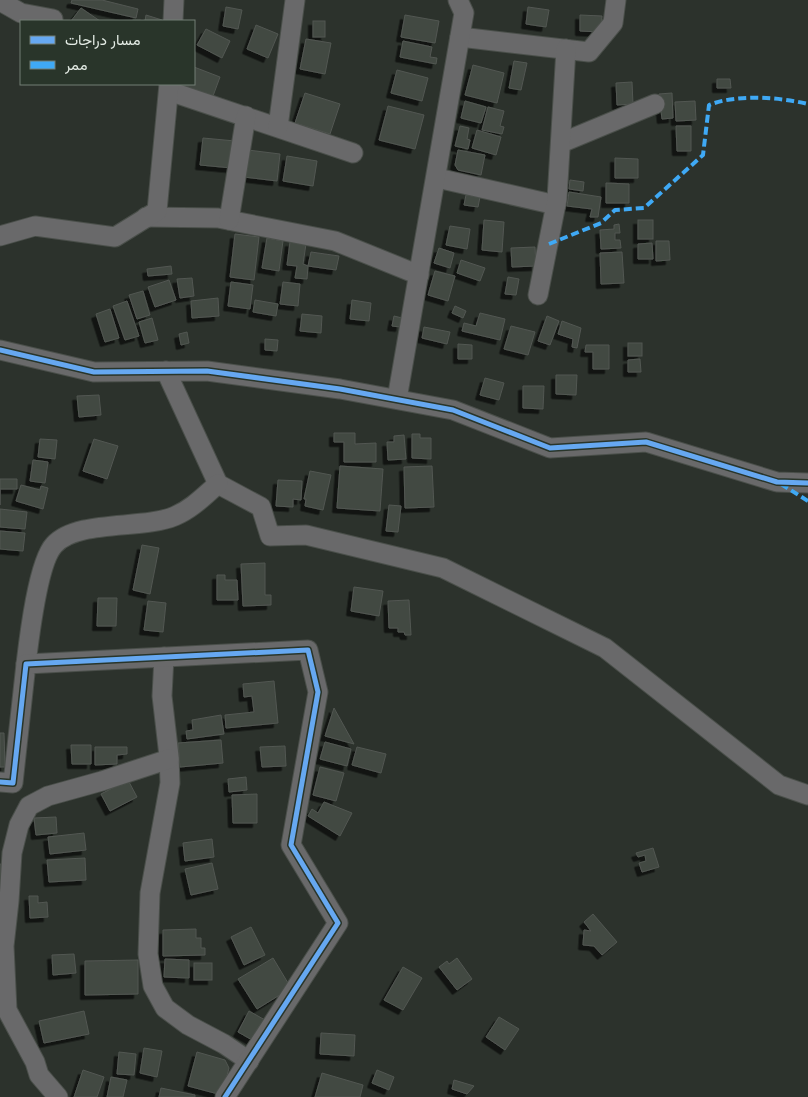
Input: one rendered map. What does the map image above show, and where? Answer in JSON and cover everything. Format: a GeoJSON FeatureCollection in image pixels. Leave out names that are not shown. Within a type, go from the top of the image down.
{"type":"FeatureCollection","features":[{"type":"Feature","properties":{"kind":"street"},"geometry":{"type":"LineString","coordinates":[[173,20],[174,0]]}},
{"type":"Feature","properties":{"kind":"street"},"geometry":{"type":"LineString","coordinates":[[278,127],[295,0]]}},
{"type":"Feature","properties":{"kind":"street"},"geometry":{"type":"LineString","coordinates":[[460,37],[589,52],[613,23],[616,0]]}},
{"type":"Feature","properties":{"kind":"street"},"geometry":{"type":"LineString","coordinates":[[0,1],[21,13],[53,19]]}},
{"type":"Feature","properties":{"kind":"street"},"geometry":{"type":"LineString","coordinates":[[397,399],[466,4]]}},
{"type":"Feature","properties":{"kind":"street"},"geometry":{"type":"LineString","coordinates":[[538,295],[556,205],[566,49]]}},
{"type":"Feature","properties":{"kind":"street"},"geometry":{"type":"LineString","coordinates":[[0,236],[35,226],[115,237],[157,211],[169,87],[353,153]]}},
{"type":"Feature","properties":{"kind":"street"},"geometry":{"type":"LineString","coordinates":[[561,143],[655,104]]}},
{"type":"Feature","properties":{"kind":"street"},"geometry":{"type":"LineString","coordinates":[[229,220],[246,116]]}},
{"type":"Feature","properties":{"kind":"street"},"geometry":{"type":"LineString","coordinates":[[437,178],[556,205]]}},
{"type":"Feature","properties":{"kind":"street"},"geometry":{"type":"LineString","coordinates":[[146,217],[218,218],[335,241],[420,275]]}},
{"type":"Feature","properties":{"kind":"street"},"geometry":{"type":"LineString","coordinates":[[0,350],[94,372],[206,371],[340,389],[453,410],[550,448],[646,442],[777,482],[808,483]]}},
{"type":"Feature","properties":{"kind":"street"},"geometry":{"type":"LineString","coordinates":[[166,371],[218,484],[261,507],[270,536],[306,535],[443,568],[605,648],[779,785],[808,795]]}},
{"type":"Feature","properties":{"kind":"street"},"geometry":{"type":"LineString","coordinates":[[0,782],[13,783],[31,618],[45,562],[53,545],[72,533],[176,516],[194,505],[218,484]]}},
{"type":"Feature","properties":{"kind":"street"},"geometry":{"type":"LineString","coordinates":[[26,664],[308,650],[318,692],[290,845],[338,923],[225,1097]]}},
{"type":"Feature","properties":{"kind":"street"},"geometry":{"type":"LineString","coordinates":[[164,657],[162,696],[170,783],[150,893],[148,954],[153,986],[165,1008],[188,1025],[224,1044],[249,1061]]}},
{"type":"Feature","properties":{"kind":"street"},"geometry":{"type":"LineString","coordinates":[[58,1097],[39,1075],[35,1062],[6,1010],[4,946],[12,853],[19,825],[29,806],[48,796],[169,759]]}},
{"type":"Feature","properties":{"kind":"building"},"geometry":{"type":"Polygon","coordinates":[[[72,0],[102,0],[138,9],[136,18],[71,3],[72,0]]]}},
{"type":"Feature","properties":{"kind":"building"},"geometry":{"type":"Polygon","coordinates":[[[226,7],[242,10],[238,29],[223,26],[226,7]]]}},
{"type":"Feature","properties":{"kind":"building"},"geometry":{"type":"Polygon","coordinates":[[[528,7],[549,10],[546,27],[526,24],[528,7]]]}},
{"type":"Feature","properties":{"kind":"building"},"geometry":{"type":"Polygon","coordinates":[[[81,8],[99,20],[72,20],[81,8]]]}},
{"type":"Feature","properties":{"kind":"building"},"geometry":{"type":"Polygon","coordinates":[[[146,15],[162,20],[145,20],[146,15]]]}},
{"type":"Feature","properties":{"kind":"building"},"geometry":{"type":"Polygon","coordinates":[[[405,15],[439,21],[435,43],[401,37],[405,15]]]}},
{"type":"Feature","properties":{"kind":"building"},"geometry":{"type":"Polygon","coordinates":[[[580,15],[602,16],[601,32],[580,31],[580,15]]]}},
{"type":"Feature","properties":{"kind":"building"},"geometry":{"type":"Polygon","coordinates":[[[313,21],[325,21],[325,37],[313,37],[313,21]]]}},
{"type":"Feature","properties":{"kind":"building"},"geometry":{"type":"Polygon","coordinates":[[[256,25],[278,34],[268,58],[247,49],[256,25]]]}},
{"type":"Feature","properties":{"kind":"building"},"geometry":{"type":"Polygon","coordinates":[[[206,29],[230,41],[222,58],[197,45],[206,29]]]}},
{"type":"Feature","properties":{"kind":"building"},"geometry":{"type":"Polygon","coordinates":[[[306,39],[331,43],[325,74],[300,69],[306,39]]]}},
{"type":"Feature","properties":{"kind":"building"},"geometry":{"type":"Polygon","coordinates":[[[403,41],[432,47],[430,57],[437,58],[436,64],[400,57],[403,41]]]}},
{"type":"Feature","properties":{"kind":"building"},"geometry":{"type":"Polygon","coordinates":[[[514,61],[527,63],[521,90],[509,88],[514,61]]]}},
{"type":"Feature","properties":{"kind":"building"},"geometry":{"type":"Polygon","coordinates":[[[473,65],[504,73],[497,103],[465,95],[473,65]]]}},
{"type":"Feature","properties":{"kind":"building"},"geometry":{"type":"Polygon","coordinates":[[[195,67],[220,77],[213,96],[182,85],[195,85],[195,67]]]}},
{"type":"Feature","properties":{"kind":"building"},"geometry":{"type":"Polygon","coordinates":[[[397,70],[428,78],[422,101],[391,93],[397,70]]]}},
{"type":"Feature","properties":{"kind":"building"},"geometry":{"type":"Polygon","coordinates":[[[717,79],[730,79],[731,88],[717,88],[717,79]]]}},
{"type":"Feature","properties":{"kind":"building"},"geometry":{"type":"Polygon","coordinates":[[[632,82],[633,104],[617,105],[616,83],[632,82]]]}},
{"type":"Feature","properties":{"kind":"building"},"geometry":{"type":"Polygon","coordinates":[[[305,93],[340,104],[330,134],[295,123],[305,93]]]}},
{"type":"Feature","properties":{"kind":"building"},"geometry":{"type":"Polygon","coordinates":[[[672,93],[673,118],[662,119],[659,94],[672,93]]]}},
{"type":"Feature","properties":{"kind":"building"},"geometry":{"type":"Polygon","coordinates":[[[465,101],[486,107],[481,123],[461,118],[465,101]]]}},
{"type":"Feature","properties":{"kind":"building"},"geometry":{"type":"Polygon","coordinates":[[[695,101],[696,120],[676,121],[675,102],[695,101]]]}},
{"type":"Feature","properties":{"kind":"building"},"geometry":{"type":"Polygon","coordinates":[[[388,106],[424,115],[415,149],[379,140],[388,106]]]}},
{"type":"Feature","properties":{"kind":"building"},"geometry":{"type":"Polygon","coordinates":[[[488,107],[504,111],[500,126],[504,127],[502,134],[482,130],[488,107]]]}},
{"type":"Feature","properties":{"kind":"building"},"geometry":{"type":"Polygon","coordinates":[[[460,126],[469,128],[467,139],[470,140],[468,149],[455,146],[460,126]]]}},
{"type":"Feature","properties":{"kind":"building"},"geometry":{"type":"Polygon","coordinates":[[[676,126],[691,126],[691,151],[677,151],[676,126]]]}},
{"type":"Feature","properties":{"kind":"building"},"geometry":{"type":"Polygon","coordinates":[[[477,130],[501,137],[496,155],[472,148],[477,130]]]}},
{"type":"Feature","properties":{"kind":"building"},"geometry":{"type":"Polygon","coordinates":[[[203,138],[235,141],[232,168],[200,165],[203,138]]]}},
{"type":"Feature","properties":{"kind":"building"},"geometry":{"type":"Polygon","coordinates":[[[248,150],[280,154],[277,181],[244,177],[248,150]]]}},
{"type":"Feature","properties":{"kind":"building"},"geometry":{"type":"Polygon","coordinates":[[[458,150],[485,155],[481,175],[458,170],[455,165],[458,150]]]}},
{"type":"Feature","properties":{"kind":"building"},"geometry":{"type":"Polygon","coordinates":[[[287,156],[317,161],[313,186],[283,181],[287,156]]]}},
{"type":"Feature","properties":{"kind":"building"},"geometry":{"type":"Polygon","coordinates":[[[615,158],[638,159],[638,178],[615,178],[615,158]]]}},
{"type":"Feature","properties":{"kind":"building"},"geometry":{"type":"Polygon","coordinates":[[[570,180],[584,182],[583,191],[569,189],[570,180]]]}},
{"type":"Feature","properties":{"kind":"building"},"geometry":{"type":"Polygon","coordinates":[[[606,183],[629,184],[629,203],[606,203],[606,183]]]}},
{"type":"Feature","properties":{"kind":"building"},"geometry":{"type":"Polygon","coordinates":[[[569,192],[601,197],[598,217],[590,217],[592,209],[567,206],[569,192]]]}},
{"type":"Feature","properties":{"kind":"building"},"geometry":{"type":"Polygon","coordinates":[[[466,195],[480,197],[478,207],[464,205],[466,195]]]}},
{"type":"Feature","properties":{"kind":"building"},"geometry":{"type":"Polygon","coordinates":[[[484,220],[504,222],[502,252],[482,250],[484,220]]]}},
{"type":"Feature","properties":{"kind":"building"},"geometry":{"type":"Polygon","coordinates":[[[638,220],[653,220],[653,239],[638,239],[638,220]]]}},
{"type":"Feature","properties":{"kind":"building"},"geometry":{"type":"Polygon","coordinates":[[[619,224],[620,233],[615,233],[615,240],[620,240],[621,248],[601,249],[600,230],[614,229],[614,225],[619,224]]]}},
{"type":"Feature","properties":{"kind":"building"},"geometry":{"type":"Polygon","coordinates":[[[450,226],[470,229],[467,249],[446,245],[450,226]]]}},
{"type":"Feature","properties":{"kind":"building"},"geometry":{"type":"Polygon","coordinates":[[[235,234],[259,237],[254,280],[230,277],[235,234]]]}},
{"type":"Feature","properties":{"kind":"building"},"geometry":{"type":"Polygon","coordinates":[[[267,238],[283,241],[279,271],[262,268],[267,238]]]}},
{"type":"Feature","properties":{"kind":"building"},"geometry":{"type":"Polygon","coordinates":[[[656,241],[669,241],[670,260],[656,261],[656,241]]]}},
{"type":"Feature","properties":{"kind":"building"},"geometry":{"type":"Polygon","coordinates":[[[290,242],[306,244],[303,264],[308,266],[307,279],[295,278],[297,266],[287,265],[290,242]]]}},
{"type":"Feature","properties":{"kind":"building"},"geometry":{"type":"Polygon","coordinates":[[[652,243],[653,259],[638,259],[638,244],[652,243]]]}},
{"type":"Feature","properties":{"kind":"building"},"geometry":{"type":"Polygon","coordinates":[[[535,247],[536,266],[512,267],[511,248],[535,247]]]}},
{"type":"Feature","properties":{"kind":"building"},"geometry":{"type":"Polygon","coordinates":[[[439,248],[454,253],[450,268],[434,263],[439,248]]]}},
{"type":"Feature","properties":{"kind":"building"},"geometry":{"type":"Polygon","coordinates":[[[311,252],[339,256],[336,270],[308,266],[311,252]]]}},
{"type":"Feature","properties":{"kind":"building"},"geometry":{"type":"Polygon","coordinates":[[[622,252],[624,283],[601,284],[600,253],[622,252]]]}},
{"type":"Feature","properties":{"kind":"building"},"geometry":{"type":"Polygon","coordinates":[[[461,260],[485,268],[480,281],[457,273],[461,260]]]}},
{"type":"Feature","properties":{"kind":"building"},"geometry":{"type":"Polygon","coordinates":[[[171,266],[172,274],[148,276],[147,269],[171,266]]]}},
{"type":"Feature","properties":{"kind":"building"},"geometry":{"type":"Polygon","coordinates":[[[435,271],[455,276],[448,301],[428,295],[435,271]]]}},
{"type":"Feature","properties":{"kind":"building"},"geometry":{"type":"Polygon","coordinates":[[[508,277],[519,279],[516,295],[505,294],[508,277]]]}},
{"type":"Feature","properties":{"kind":"building"},"geometry":{"type":"Polygon","coordinates":[[[192,278],[194,296],[180,298],[177,279],[192,278]]]}},
{"type":"Feature","properties":{"kind":"building"},"geometry":{"type":"Polygon","coordinates":[[[169,280],[176,300],[155,307],[148,287],[169,280]]]}},
{"type":"Feature","properties":{"kind":"building"},"geometry":{"type":"Polygon","coordinates":[[[231,282],[253,285],[250,309],[228,306],[231,282]]]}},
{"type":"Feature","properties":{"kind":"building"},"geometry":{"type":"Polygon","coordinates":[[[283,282],[300,284],[298,306],[280,304],[283,282]]]}},
{"type":"Feature","properties":{"kind":"building"},"geometry":{"type":"Polygon","coordinates":[[[143,291],[150,315],[137,319],[129,295],[143,291]]]}},
{"type":"Feature","properties":{"kind":"building"},"geometry":{"type":"Polygon","coordinates":[[[218,298],[219,316],[192,318],[191,301],[218,298]]]}},
{"type":"Feature","properties":{"kind":"building"},"geometry":{"type":"Polygon","coordinates":[[[255,300],[278,304],[276,316],[253,312],[255,300]]]}},
{"type":"Feature","properties":{"kind":"building"},"geometry":{"type":"Polygon","coordinates":[[[352,300],[371,303],[369,321],[350,319],[352,300]]]}},
{"type":"Feature","properties":{"kind":"building"},"geometry":{"type":"Polygon","coordinates":[[[127,301],[139,336],[125,340],[113,306],[127,301]]]}},
{"type":"Feature","properties":{"kind":"building"},"geometry":{"type":"Polygon","coordinates":[[[455,306],[466,311],[463,318],[452,313],[455,306]]]}},
{"type":"Feature","properties":{"kind":"building"},"geometry":{"type":"Polygon","coordinates":[[[110,309],[119,338],[105,342],[96,314],[110,309]]]}},
{"type":"Feature","properties":{"kind":"building"},"geometry":{"type":"Polygon","coordinates":[[[480,313],[505,319],[500,340],[462,331],[464,323],[476,326],[480,313]]]}},
{"type":"Feature","properties":{"kind":"building"},"geometry":{"type":"Polygon","coordinates":[[[302,314],[322,316],[321,333],[300,331],[302,314]]]}},
{"type":"Feature","properties":{"kind":"building"},"geometry":{"type":"Polygon","coordinates":[[[394,316],[402,318],[400,327],[392,326],[394,316]]]}},
{"type":"Feature","properties":{"kind":"building"},"geometry":{"type":"Polygon","coordinates":[[[547,316],[559,321],[550,345],[538,341],[547,316]]]}},
{"type":"Feature","properties":{"kind":"building"},"geometry":{"type":"Polygon","coordinates":[[[152,318],[158,340],[145,343],[139,322],[152,318]]]}},
{"type":"Feature","properties":{"kind":"building"},"geometry":{"type":"Polygon","coordinates":[[[562,321],[581,328],[577,348],[572,347],[573,339],[558,334],[562,321]]]}},
{"type":"Feature","properties":{"kind":"building"},"geometry":{"type":"Polygon","coordinates":[[[511,326],[535,332],[528,355],[504,349],[511,326]]]}},
{"type":"Feature","properties":{"kind":"building"},"geometry":{"type":"Polygon","coordinates":[[[424,327],[450,332],[447,344],[422,338],[424,327]]]}},
{"type":"Feature","properties":{"kind":"building"},"geometry":{"type":"Polygon","coordinates":[[[187,332],[189,343],[181,345],[179,334],[187,332]]]}},
{"type":"Feature","properties":{"kind":"building"},"geometry":{"type":"Polygon","coordinates":[[[265,339],[278,340],[277,351],[265,350],[265,339]]]}},
{"type":"Feature","properties":{"kind":"building"},"geometry":{"type":"Polygon","coordinates":[[[628,343],[642,343],[642,356],[628,356],[628,343]]]}},
{"type":"Feature","properties":{"kind":"building"},"geometry":{"type":"Polygon","coordinates":[[[458,344],[472,345],[472,359],[458,359],[458,344]]]}},
{"type":"Feature","properties":{"kind":"building"},"geometry":{"type":"Polygon","coordinates":[[[586,345],[609,345],[609,369],[593,369],[593,352],[585,352],[586,345]]]}},
{"type":"Feature","properties":{"kind":"building"},"geometry":{"type":"Polygon","coordinates":[[[640,359],[641,372],[628,372],[628,360],[640,359]]]}},
{"type":"Feature","properties":{"kind":"building"},"geometry":{"type":"Polygon","coordinates":[[[556,375],[577,375],[576,395],[556,394],[556,375]]]}},
{"type":"Feature","properties":{"kind":"building"},"geometry":{"type":"Polygon","coordinates":[[[485,378],[504,383],[499,400],[480,395],[485,378]]]}},
{"type":"Feature","properties":{"kind":"building"},"geometry":{"type":"Polygon","coordinates":[[[523,386],[544,386],[543,409],[523,408],[523,386]]]}},
{"type":"Feature","properties":{"kind":"building"},"geometry":{"type":"Polygon","coordinates":[[[99,395],[101,415],[79,417],[77,396],[99,395]]]}},
{"type":"Feature","properties":{"kind":"building"},"geometry":{"type":"Polygon","coordinates":[[[334,433],[355,433],[355,444],[376,443],[376,462],[344,462],[344,442],[334,442],[334,433]]]}},
{"type":"Feature","properties":{"kind":"building"},"geometry":{"type":"Polygon","coordinates":[[[412,434],[420,434],[420,438],[431,438],[431,459],[412,458],[412,434]]]}},
{"type":"Feature","properties":{"kind":"building"},"geometry":{"type":"Polygon","coordinates":[[[404,435],[406,459],[388,460],[387,442],[394,442],[394,436],[404,435]]]}},
{"type":"Feature","properties":{"kind":"building"},"geometry":{"type":"Polygon","coordinates":[[[40,439],[57,440],[55,459],[38,457],[40,439]]]}},
{"type":"Feature","properties":{"kind":"building"},"geometry":{"type":"Polygon","coordinates":[[[94,439],[118,446],[107,479],[83,471],[94,439]]]}},
{"type":"Feature","properties":{"kind":"building"},"geometry":{"type":"Polygon","coordinates":[[[33,460],[48,462],[45,483],[30,481],[33,460]]]}},
{"type":"Feature","properties":{"kind":"building"},"geometry":{"type":"Polygon","coordinates":[[[340,466],[383,469],[380,511],[337,508],[340,466]]]}},
{"type":"Feature","properties":{"kind":"building"},"geometry":{"type":"Polygon","coordinates":[[[432,466],[434,507],[405,508],[404,467],[432,466]]]}},
{"type":"Feature","properties":{"kind":"building"},"geometry":{"type":"Polygon","coordinates":[[[310,471],[331,475],[323,510],[305,506],[306,499],[304,499],[310,471]]]}},
{"type":"Feature","properties":{"kind":"building"},"geometry":{"type":"Polygon","coordinates":[[[0,479],[17,479],[17,489],[0,489],[0,479]]]}},
{"type":"Feature","properties":{"kind":"building"},"geometry":{"type":"Polygon","coordinates":[[[278,480],[302,481],[301,500],[293,499],[293,507],[276,506],[278,480]]]}},
{"type":"Feature","properties":{"kind":"building"},"geometry":{"type":"Polygon","coordinates":[[[21,485],[40,490],[41,486],[48,488],[43,509],[16,501],[21,485]]]}},
{"type":"Feature","properties":{"kind":"building"},"geometry":{"type":"Polygon","coordinates":[[[389,505],[401,506],[398,532],[386,531],[389,505]]]}},
{"type":"Feature","properties":{"kind":"building"},"geometry":{"type":"Polygon","coordinates":[[[0,509],[27,512],[25,529],[0,527],[0,509]]]}},
{"type":"Feature","properties":{"kind":"building"},"geometry":{"type":"Polygon","coordinates":[[[0,531],[25,533],[23,551],[0,549],[0,531]]]}},
{"type":"Feature","properties":{"kind":"building"},"geometry":{"type":"Polygon","coordinates":[[[142,545],[159,548],[150,594],[133,590],[142,545]]]}},
{"type":"Feature","properties":{"kind":"building"},"geometry":{"type":"Polygon","coordinates":[[[265,563],[265,595],[271,595],[271,605],[243,606],[241,564],[265,563]]]}},
{"type":"Feature","properties":{"kind":"building"},"geometry":{"type":"Polygon","coordinates":[[[217,575],[225,575],[225,580],[237,580],[238,600],[217,600],[217,575]]]}},
{"type":"Feature","properties":{"kind":"building"},"geometry":{"type":"Polygon","coordinates":[[[354,587],[383,591],[379,616],[351,611],[354,587]]]}},
{"type":"Feature","properties":{"kind":"building"},"geometry":{"type":"Polygon","coordinates":[[[98,598],[117,598],[116,626],[97,626],[98,598]]]}},
{"type":"Feature","properties":{"kind":"building"},"geometry":{"type":"Polygon","coordinates":[[[409,600],[411,635],[405,635],[404,632],[398,632],[398,628],[389,628],[388,601],[409,600]]]}},
{"type":"Feature","properties":{"kind":"building"},"geometry":{"type":"Polygon","coordinates":[[[148,601],[166,603],[163,632],[144,630],[148,601]]]}},
{"type":"Feature","properties":{"kind":"building"},"geometry":{"type":"Polygon","coordinates":[[[274,681],[278,723],[226,728],[225,715],[254,712],[252,696],[244,697],[243,684],[274,681]]]}},
{"type":"Feature","properties":{"kind":"building"},"geometry":{"type":"Polygon","coordinates":[[[334,708],[354,744],[325,736],[334,708]]]}},
{"type":"Feature","properties":{"kind":"building"},"geometry":{"type":"Polygon","coordinates":[[[221,715],[224,734],[187,739],[186,731],[193,730],[192,720],[221,715]]]}},
{"type":"Feature","properties":{"kind":"building"},"geometry":{"type":"Polygon","coordinates":[[[0,733],[4,733],[5,767],[0,767],[0,733]]]}},
{"type":"Feature","properties":{"kind":"building"},"geometry":{"type":"Polygon","coordinates":[[[221,740],[223,763],[180,767],[178,743],[221,740]]]}},
{"type":"Feature","properties":{"kind":"building"},"geometry":{"type":"Polygon","coordinates":[[[325,742],[351,749],[347,766],[320,759],[325,742]]]}},
{"type":"Feature","properties":{"kind":"building"},"geometry":{"type":"Polygon","coordinates":[[[71,745],[91,745],[91,764],[72,764],[71,745]]]}},
{"type":"Feature","properties":{"kind":"building"},"geometry":{"type":"Polygon","coordinates":[[[285,746],[286,766],[262,767],[260,747],[285,746]]]}},
{"type":"Feature","properties":{"kind":"building"},"geometry":{"type":"Polygon","coordinates":[[[95,747],[127,747],[127,754],[117,755],[117,764],[95,765],[95,747]]]}},
{"type":"Feature","properties":{"kind":"building"},"geometry":{"type":"Polygon","coordinates":[[[357,747],[386,754],[381,773],[352,765],[357,747]]]}},
{"type":"Feature","properties":{"kind":"building"},"geometry":{"type":"Polygon","coordinates":[[[320,767],[344,773],[336,801],[313,795],[320,767]]]}},
{"type":"Feature","properties":{"kind":"building"},"geometry":{"type":"Polygon","coordinates":[[[246,777],[247,790],[229,792],[228,779],[246,777]]]}},
{"type":"Feature","properties":{"kind":"building"},"geometry":{"type":"Polygon","coordinates":[[[128,780],[137,797],[110,811],[101,794],[128,780]]]}},
{"type":"Feature","properties":{"kind":"building"},"geometry":{"type":"Polygon","coordinates":[[[257,794],[257,823],[233,823],[232,795],[257,794]]]}},
{"type":"Feature","properties":{"kind":"building"},"geometry":{"type":"Polygon","coordinates":[[[324,802],[352,813],[340,836],[308,816],[312,809],[318,813],[324,802]]]}},
{"type":"Feature","properties":{"kind":"building"},"geometry":{"type":"Polygon","coordinates":[[[56,817],[57,833],[36,835],[34,818],[56,817]]]}},
{"type":"Feature","properties":{"kind":"building"},"geometry":{"type":"Polygon","coordinates":[[[84,833],[86,850],[50,854],[48,837],[84,833]]]}},
{"type":"Feature","properties":{"kind":"building"},"geometry":{"type":"Polygon","coordinates":[[[212,839],[214,857],[185,861],[183,843],[212,839]]]}},
{"type":"Feature","properties":{"kind":"building"},"geometry":{"type":"Polygon","coordinates":[[[653,848],[659,867],[642,872],[639,863],[646,861],[645,855],[638,857],[636,853],[653,848]]]}},
{"type":"Feature","properties":{"kind":"building"},"geometry":{"type":"Polygon","coordinates":[[[85,858],[86,880],[49,882],[47,860],[85,858]]]}},
{"type":"Feature","properties":{"kind":"building"},"geometry":{"type":"Polygon","coordinates":[[[212,863],[218,889],[191,895],[185,869],[212,863]]]}},
{"type":"Feature","properties":{"kind":"building"},"geometry":{"type":"Polygon","coordinates":[[[0,864],[8,866],[0,897],[0,864]]]}},
{"type":"Feature","properties":{"kind":"building"},"geometry":{"type":"Polygon","coordinates":[[[29,896],[38,896],[38,903],[47,902],[48,917],[30,918],[29,896]]]}},
{"type":"Feature","properties":{"kind":"building"},"geometry":{"type":"Polygon","coordinates":[[[593,914],[617,942],[602,955],[594,946],[583,945],[584,930],[591,931],[584,922],[593,914]]]}},
{"type":"Feature","properties":{"kind":"building"},"geometry":{"type":"Polygon","coordinates":[[[251,927],[265,955],[244,965],[231,937],[251,927]]]}},
{"type":"Feature","properties":{"kind":"building"},"geometry":{"type":"Polygon","coordinates":[[[196,929],[196,938],[201,938],[201,948],[205,948],[205,955],[163,956],[163,930],[196,929]]]}},
{"type":"Feature","properties":{"kind":"building"},"geometry":{"type":"Polygon","coordinates":[[[74,954],[76,973],[53,975],[52,955],[74,954]]]}},
{"type":"Feature","properties":{"kind":"building"},"geometry":{"type":"Polygon","coordinates":[[[273,958],[291,988],[257,1009],[238,979],[273,958]]]}},
{"type":"Feature","properties":{"kind":"building"},"geometry":{"type":"Polygon","coordinates":[[[457,958],[472,979],[457,990],[439,967],[447,961],[449,964],[457,958]]]}},
{"type":"Feature","properties":{"kind":"building"},"geometry":{"type":"Polygon","coordinates":[[[165,959],[189,960],[189,978],[164,977],[165,959]]]}},
{"type":"Feature","properties":{"kind":"building"},"geometry":{"type":"Polygon","coordinates":[[[138,960],[138,994],[85,995],[85,961],[138,960]]]}},
{"type":"Feature","properties":{"kind":"building"},"geometry":{"type":"Polygon","coordinates":[[[194,963],[212,963],[212,980],[194,980],[194,963]]]}},
{"type":"Feature","properties":{"kind":"building"},"geometry":{"type":"Polygon","coordinates":[[[403,967],[422,978],[403,1010],[384,1000],[403,967]]]}},
{"type":"Feature","properties":{"kind":"building"},"geometry":{"type":"Polygon","coordinates":[[[84,1011],[89,1034],[44,1043],[39,1021],[84,1011]]]}},
{"type":"Feature","properties":{"kind":"building"},"geometry":{"type":"Polygon","coordinates":[[[249,1011],[265,1020],[254,1041],[238,1032],[249,1011]]]}},
{"type":"Feature","properties":{"kind":"building"},"geometry":{"type":"Polygon","coordinates":[[[499,1017],[519,1029],[505,1050],[486,1037],[499,1017]]]}},
{"type":"Feature","properties":{"kind":"building"},"geometry":{"type":"Polygon","coordinates":[[[321,1033],[355,1035],[354,1056],[320,1054],[321,1033]]]}},
{"type":"Feature","properties":{"kind":"building"},"geometry":{"type":"Polygon","coordinates":[[[144,1048],[162,1051],[157,1077],[140,1073],[144,1048]]]}},
{"type":"Feature","properties":{"kind":"building"},"geometry":{"type":"Polygon","coordinates":[[[119,1052],[136,1054],[134,1075],[117,1074],[119,1052]]]}},
{"type":"Feature","properties":{"kind":"building"},"geometry":{"type":"Polygon","coordinates":[[[197,1052],[225,1060],[229,1068],[222,1095],[188,1086],[197,1052]]]}},
{"type":"Feature","properties":{"kind":"building"},"geometry":{"type":"Polygon","coordinates":[[[83,1070],[104,1077],[97,1097],[74,1097],[83,1070]]]}},
{"type":"Feature","properties":{"kind":"building"},"geometry":{"type":"Polygon","coordinates":[[[377,1070],[394,1077],[389,1090],[372,1083],[377,1070]]]}},
{"type":"Feature","properties":{"kind":"building"},"geometry":{"type":"Polygon","coordinates":[[[322,1073],[363,1085],[360,1097],[315,1097],[322,1073]]]}},
{"type":"Feature","properties":{"kind":"building"},"geometry":{"type":"Polygon","coordinates":[[[111,1077],[127,1080],[123,1097],[107,1097],[111,1077]]]}},
{"type":"Feature","properties":{"kind":"building"},"geometry":{"type":"Polygon","coordinates":[[[454,1080],[474,1086],[467,1094],[452,1089],[454,1080]]]}},
{"type":"Feature","properties":{"kind":"building"},"geometry":{"type":"Polygon","coordinates":[[[161,1088],[195,1095],[195,1097],[159,1097],[161,1088]]]}},
{"type":"Feature","properties":{"kind":"marked path"},"geometry":{"type":"LineString","coordinates":[[549,244],[601,223],[615,210],[644,208],[703,155],[709,105],[745,98],[784,100],[808,104]]}},
{"type":"Feature","properties":{"kind":"marked path"},"geometry":{"type":"LineString","coordinates":[[781,484],[808,501]]}},
{"type":"Feature","properties":{"kind":"cycle path"},"geometry":{"type":"LineString","coordinates":[[0,350],[94,372],[207,371],[340,389],[453,410],[550,448],[646,442],[777,482],[808,483]]}},
{"type":"Feature","properties":{"kind":"cycle path"},"geometry":{"type":"LineString","coordinates":[[0,782],[13,783],[26,664],[308,650],[318,692],[291,845],[338,923],[225,1097]]}}]}
